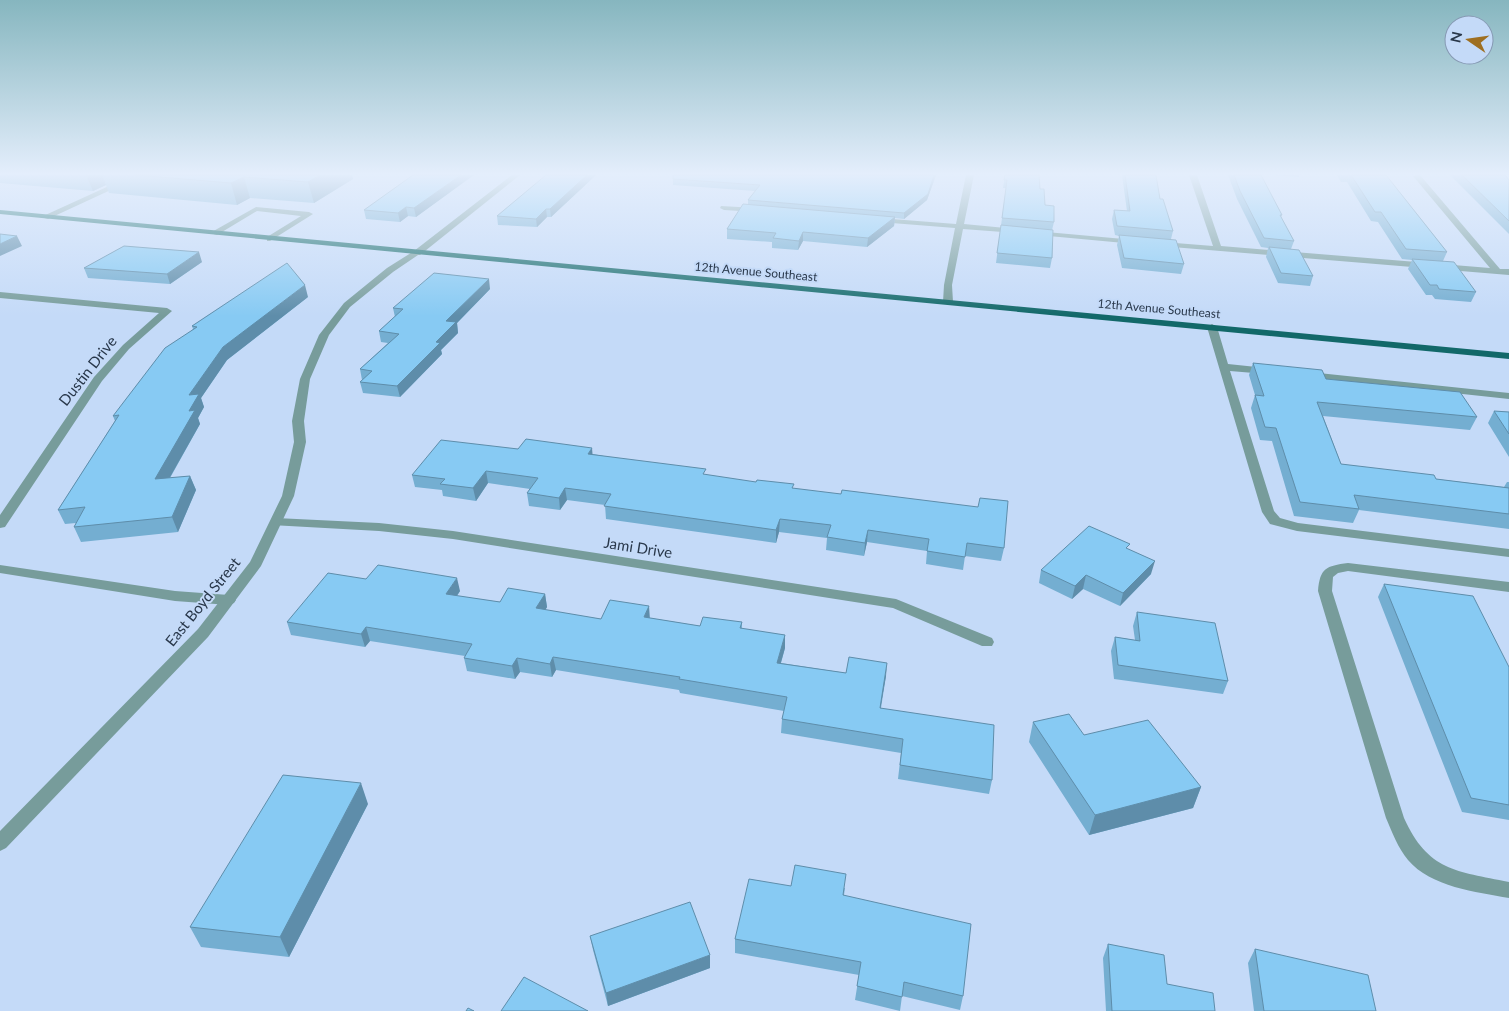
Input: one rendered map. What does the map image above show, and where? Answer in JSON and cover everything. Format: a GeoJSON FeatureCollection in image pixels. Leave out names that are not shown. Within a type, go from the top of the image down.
{"type":"FeatureCollection","features":[{"type":"Feature","properties":{"kind":"main road","name":"12th Avenue Southeast"},"geometry":{"type":"LineString","coordinates":[[96,222],[1509,356]]}},
{"type":"Feature","properties":{"kind":"street"},"geometry":{"type":"LineString","coordinates":[[214,234],[234,222]]}},
{"type":"Feature","properties":{"kind":"street"},"geometry":{"type":"LineString","coordinates":[[270,239],[296,222]]}},
{"type":"Feature","properties":{"kind":"street","name":"East Boyd Street"},"geometry":{"type":"LineString","coordinates":[[0,843],[203,632],[229,600],[256,563],[288,496],[296,467],[300,442],[298,421],[305,379],[324,335],[347,305],[390,270],[417,253],[456,222]]}},
{"type":"Feature","properties":{"kind":"street"},"geometry":{"type":"LineString","coordinates":[[900,222],[1023,232]]}},
{"type":"Feature","properties":{"kind":"street"},"geometry":{"type":"LineString","coordinates":[[948,302],[948,285],[961,222]]}},
{"type":"Feature","properties":{"kind":"street"},"geometry":{"type":"LineString","coordinates":[[1209,222],[1218,249]]}},
{"type":"Feature","properties":{"kind":"street"},"geometry":{"type":"LineString","coordinates":[[1455,222],[1498,272]]}},
{"type":"Feature","properties":{"kind":"street"},"geometry":{"type":"LineString","coordinates":[[1032,233],[1140,242]]}},
{"type":"Feature","properties":{"kind":"street"},"geometry":{"type":"LineString","coordinates":[[1150,243],[1509,272]]}},
{"type":"Feature","properties":{"kind":"street","name":"Dustin Drive"},"geometry":{"type":"LineString","coordinates":[[0,295],[167,312],[126,347],[98,379],[0,524]]}},
{"type":"Feature","properties":{"kind":"street"},"geometry":{"type":"LineString","coordinates":[[1212,327],[1268,512],[1275,521],[1297,527],[1509,553]]}},
{"type":"Feature","properties":{"kind":"street"},"geometry":{"type":"LineString","coordinates":[[1224,367],[1279,372]]}},
{"type":"Feature","properties":{"kind":"street"},"geometry":{"type":"LineString","coordinates":[[1298,374],[1509,396]]}},
{"type":"Feature","properties":{"kind":"street","name":"Jami Drive"},"geometry":{"type":"LineString","coordinates":[[276,522],[379,527],[453,535],[896,604],[987,642]]}},
{"type":"Feature","properties":{"kind":"street"},"geometry":{"type":"LineString","coordinates":[[1509,587],[1348,567],[1334,569],[1326,576],[1325,592],[1395,818],[1406,841],[1418,858],[1453,877],[1509,890]]}},
{"type":"Feature","properties":{"kind":"street"},"geometry":{"type":"LineString","coordinates":[[0,569],[175,596],[229,600]]}},
{"type":"Feature","properties":{"kind":"building"},"geometry":{"type":"Polygon","coordinates":[[[731,222],[888,222],[868,238],[803,232],[799,241],[773,238],[776,233],[727,229],[731,222]]]}},
{"type":"Feature","properties":{"kind":"building"},"geometry":{"type":"Polygon","coordinates":[[[1116,222],[1170,222],[1173,231],[1117,226],[1116,222]]]}},
{"type":"Feature","properties":{"kind":"building"},"geometry":{"type":"Polygon","coordinates":[[[1256,222],[1284,222],[1294,241],[1264,238],[1256,222]]]}},
{"type":"Feature","properties":{"kind":"building"},"geometry":{"type":"Polygon","coordinates":[[[1388,222],[1423,222],[1447,252],[1406,249],[1388,222]]]}},
{"type":"Feature","properties":{"kind":"building"},"geometry":{"type":"Polygon","coordinates":[[[1001,225],[1053,230],[1052,258],[997,253],[1001,225]]]}},
{"type":"Feature","properties":{"kind":"building"},"geometry":{"type":"Polygon","coordinates":[[[0,234],[17,236],[0,244],[0,234]]]}},
{"type":"Feature","properties":{"kind":"building"},"geometry":{"type":"Polygon","coordinates":[[[1119,235],[1176,240],[1184,264],[1124,258],[1119,235]]]}},
{"type":"Feature","properties":{"kind":"building"},"geometry":{"type":"Polygon","coordinates":[[[124,246],[199,252],[167,274],[84,268],[124,246]]]}},
{"type":"Feature","properties":{"kind":"building"},"geometry":{"type":"Polygon","coordinates":[[[1269,247],[1299,250],[1313,276],[1281,273],[1269,247]]]}},
{"type":"Feature","properties":{"kind":"building"},"geometry":{"type":"Polygon","coordinates":[[[1412,259],[1454,262],[1476,292],[1439,289],[1437,285],[1430,285],[1412,259]]]}},
{"type":"Feature","properties":{"kind":"building"},"geometry":{"type":"Polygon","coordinates":[[[287,263],[305,285],[223,347],[189,395],[199,394],[189,411],[195,410],[155,479],[190,476],[172,517],[74,527],[85,507],[58,510],[119,415],[113,416],[165,348],[197,327],[192,326],[287,263]]]}},
{"type":"Feature","properties":{"kind":"building"},"geometry":{"type":"Polygon","coordinates":[[[434,273],[489,279],[446,321],[456,322],[436,342],[440,343],[397,386],[360,382],[372,371],[360,369],[399,334],[379,331],[403,309],[393,308],[434,273]]]}},
{"type":"Feature","properties":{"kind":"building"},"geometry":{"type":"Polygon","coordinates":[[[1253,363],[1322,370],[1326,379],[1460,392],[1477,417],[1317,402],[1341,464],[1434,475],[1436,479],[1509,488],[1509,514],[1354,495],[1359,509],[1300,502],[1276,428],[1265,427],[1255,395],[1264,396],[1253,363]]]}},
{"type":"Feature","properties":{"kind":"building"},"geometry":{"type":"Polygon","coordinates":[[[1494,411],[1509,412],[1509,434],[1494,411]]]}},
{"type":"Feature","properties":{"kind":"building"},"geometry":{"type":"Polygon","coordinates":[[[526,439],[592,448],[588,454],[706,469],[703,474],[756,482],[757,480],[794,484],[792,488],[841,494],[842,490],[978,507],[980,498],[1008,501],[1004,548],[967,543],[965,557],[927,551],[929,539],[868,530],[865,543],[827,537],[831,525],[780,519],[776,530],[604,506],[611,494],[565,488],[559,498],[527,493],[538,478],[486,471],[473,488],[440,484],[445,479],[412,475],[441,440],[518,449],[526,439]]]}},
{"type":"Feature","properties":{"kind":"building"},"geometry":{"type":"Polygon","coordinates":[[[1089,526],[1130,544],[1126,548],[1155,561],[1123,593],[1086,575],[1075,586],[1041,570],[1089,526]]]}},
{"type":"Feature","properties":{"kind":"building"},"geometry":{"type":"Polygon","coordinates":[[[378,565],[457,578],[446,594],[500,602],[508,588],[545,594],[536,608],[601,619],[610,600],[649,606],[644,617],[700,626],[703,617],[742,622],[740,628],[785,635],[777,663],[846,673],[849,657],[887,663],[880,708],[994,725],[992,780],[900,765],[903,739],[782,719],[787,697],[679,679],[680,677],[553,657],[550,664],[517,658],[512,666],[464,658],[472,644],[366,627],[361,634],[287,622],[328,573],[366,579],[378,565]]]}},
{"type":"Feature","properties":{"kind":"building"},"geometry":{"type":"Polygon","coordinates":[[[1384,584],[1473,596],[1509,667],[1509,805],[1471,798],[1384,584]]]}},
{"type":"Feature","properties":{"kind":"building"},"geometry":{"type":"Polygon","coordinates":[[[1137,612],[1215,623],[1228,681],[1118,665],[1115,637],[1140,641],[1137,612]]]}},
{"type":"Feature","properties":{"kind":"building"},"geometry":{"type":"Polygon","coordinates":[[[1069,714],[1084,735],[1148,720],[1201,787],[1095,815],[1033,722],[1069,714]]]}},
{"type":"Feature","properties":{"kind":"building"},"geometry":{"type":"Polygon","coordinates":[[[283,775],[361,783],[280,937],[190,927],[283,775]]]}},
{"type":"Feature","properties":{"kind":"building"},"geometry":{"type":"Polygon","coordinates":[[[795,865],[846,874],[843,895],[971,924],[963,996],[904,982],[902,997],[857,986],[861,962],[735,939],[749,879],[791,886],[795,865]]]}},
{"type":"Feature","properties":{"kind":"building"},"geometry":{"type":"Polygon","coordinates":[[[690,902],[710,955],[606,993],[590,936],[690,902]]]}},
{"type":"Feature","properties":{"kind":"building"},"geometry":{"type":"Polygon","coordinates":[[[1108,944],[1164,955],[1167,984],[1213,993],[1215,1011],[1112,1011],[1108,944]]]}},
{"type":"Feature","properties":{"kind":"building"},"geometry":{"type":"Polygon","coordinates":[[[1255,949],[1368,975],[1376,1011],[1264,1011],[1255,949]]]}},
{"type":"Feature","properties":{"kind":"building"},"geometry":{"type":"Polygon","coordinates":[[[524,977],[588,1011],[501,1011],[524,977]]]}}]}
